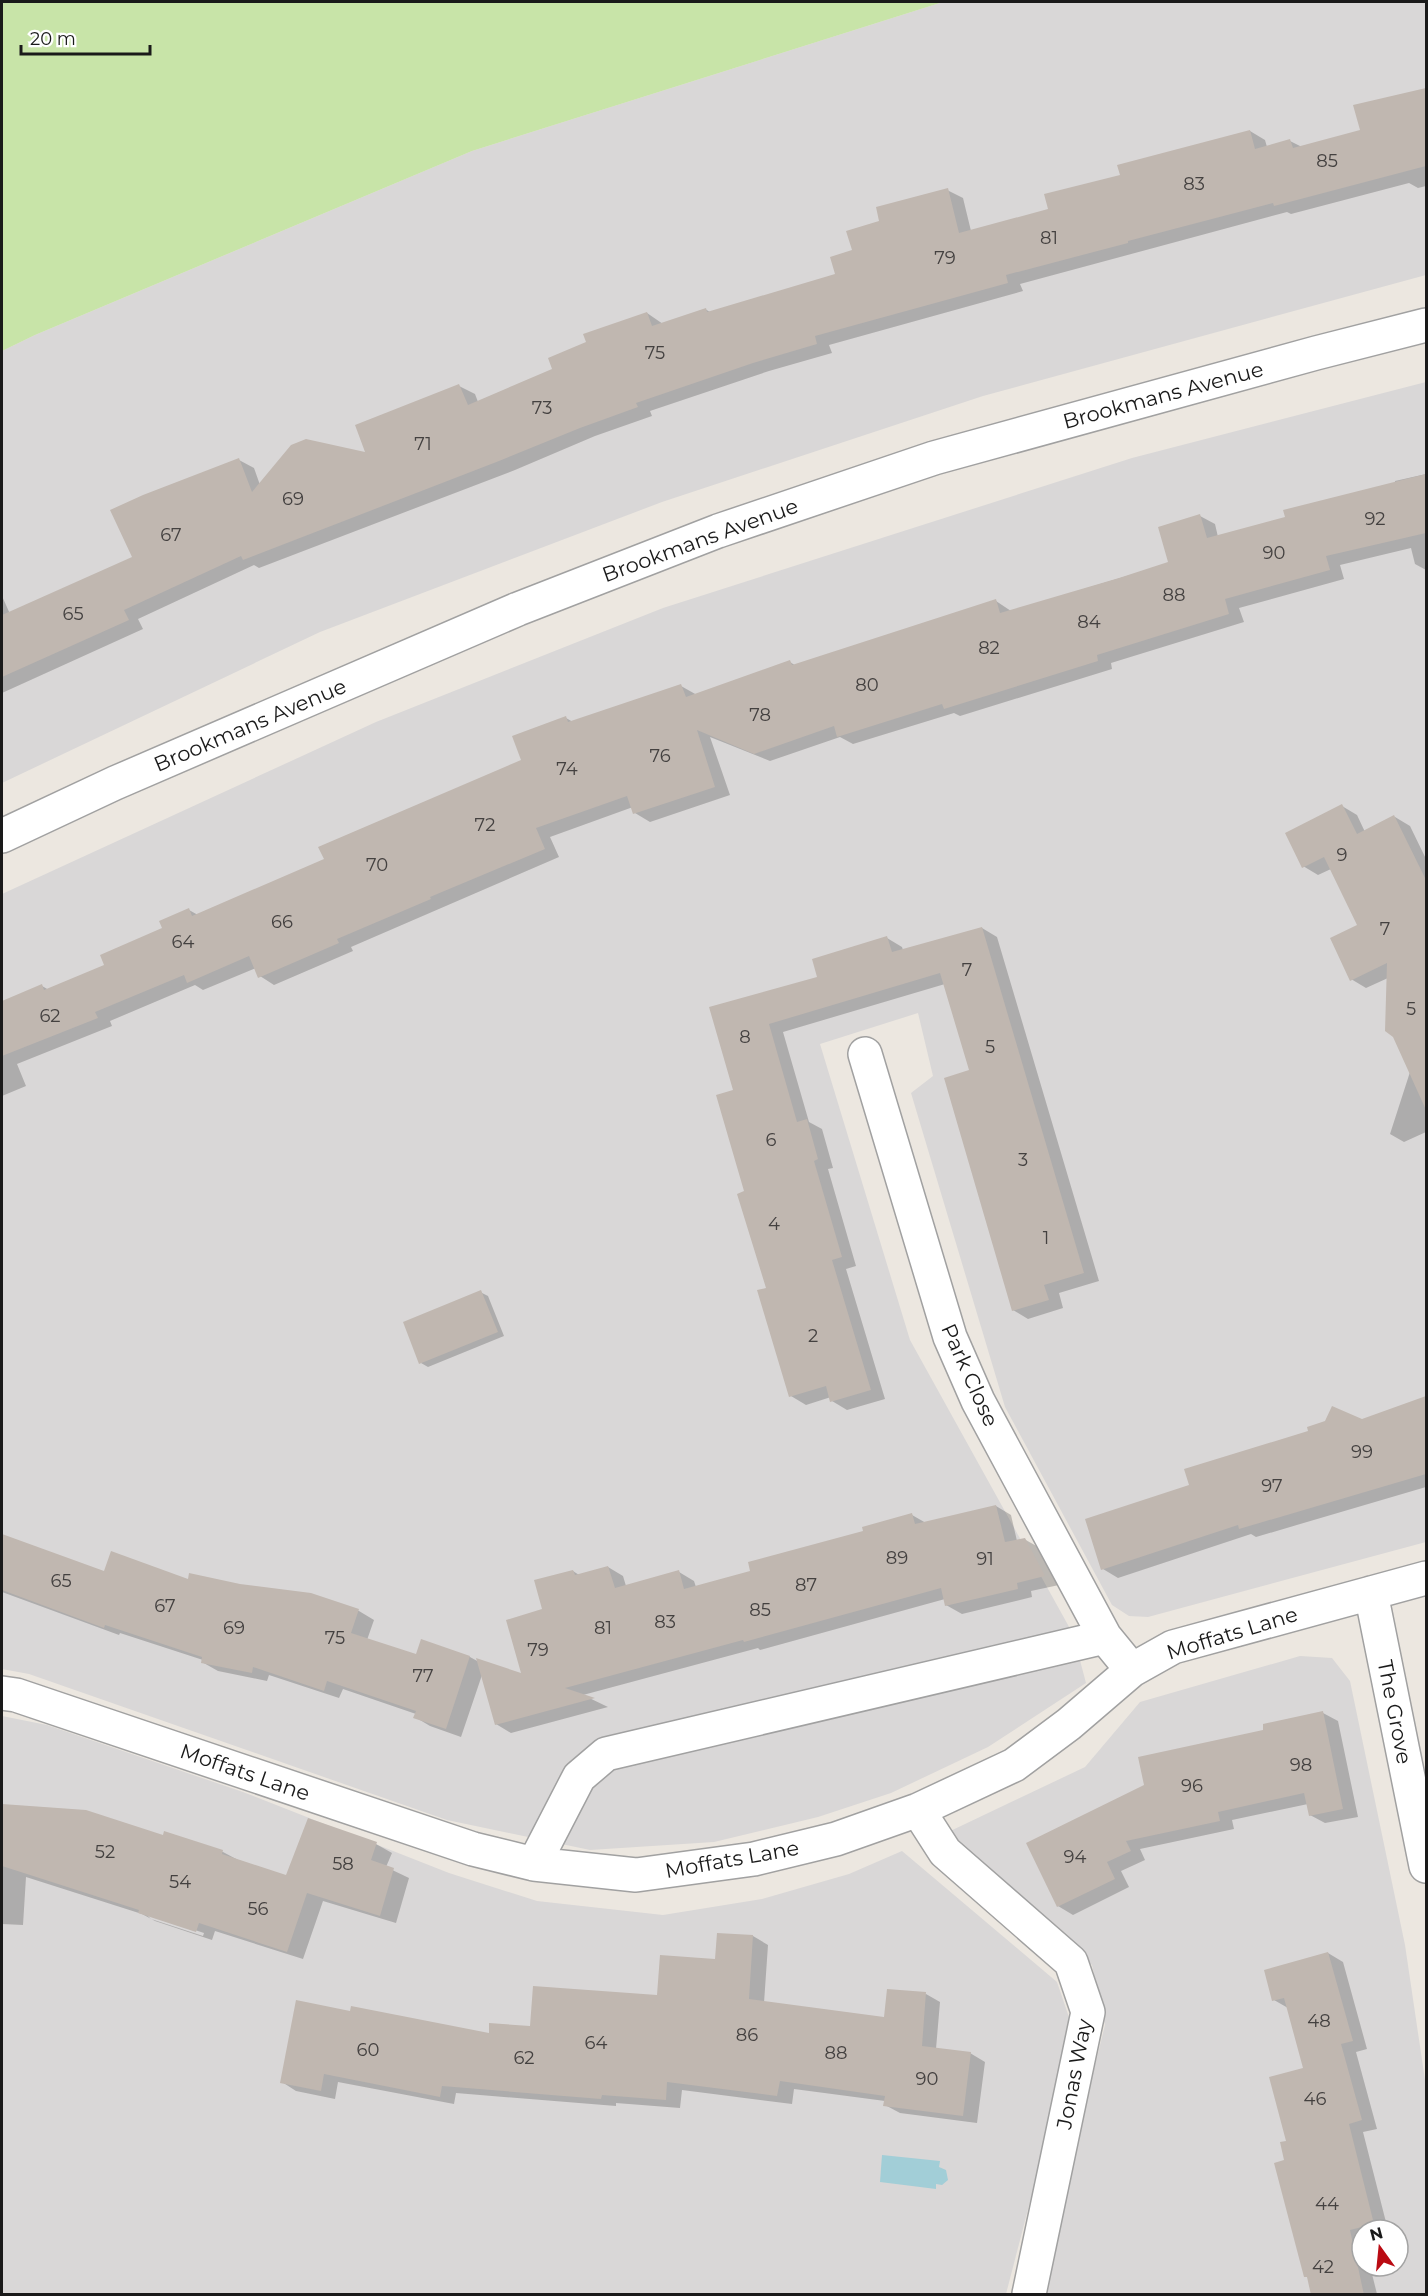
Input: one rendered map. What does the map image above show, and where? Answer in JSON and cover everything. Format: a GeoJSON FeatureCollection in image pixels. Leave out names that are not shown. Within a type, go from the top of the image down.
{"type":"FeatureCollection","features":[{"type":"Feature","properties":{"kind":"street","name":"Brookmans Avenue"},"geometry":{"type":"LineString","coordinates":[[2,836],[115,783],[507,614],[718,531],[934,458],[1426,325]]}},
{"type":"Feature","properties":{"kind":"street","name":"Park Close"},"geometry":{"type":"LineString","coordinates":[[865,1054],[950,1337],[978,1401],[1105,1637],[1132,1670]]}},
{"type":"Feature","properties":{"kind":"street","name":"Moffats Lane"},"geometry":{"type":"LineString","coordinates":[[2,1694],[16,1695],[133,1733],[473,1849],[534,1864],[636,1875],[754,1859],[836,1839],[918,1810],[1014,1765],[1069,1724],[1132,1670],[1173,1647],[1426,1578]]}},
{"type":"Feature","properties":{"kind":"street","name":"The Grove"},"geometry":{"type":"LineString","coordinates":[[1371,1593],[1426,1866]]}},
{"type":"Feature","properties":{"kind":"street"},"geometry":{"type":"LineString","coordinates":[[534,1864],[579,1777],[606,1754],[1105,1637]]}},
{"type":"Feature","properties":{"kind":"street","name":"Jonas Way"},"geometry":{"type":"LineString","coordinates":[[918,1810],[945,1852],[1071,1962],[1088,2012],[1029,2295]]}},
{"type":"Feature","properties":{"kind":"shaded area"},"geometry":{"type":"Polygon","coordinates":[[[943,2],[1426,2],[1426,275],[983,396],[662,502],[320,632],[2,783],[2,351],[35,335],[472,151],[943,2]]]}},
{"type":"Feature","properties":{"kind":"shaded area"},"geometry":{"type":"Polygon","coordinates":[[[1426,382],[1426,1542],[1148,1617],[1129,1616],[1112,1605],[1005,1407],[911,1093],[933,1076],[918,1013],[820,1044],[910,1340],[1073,1634],[1086,1683],[988,1747],[891,1793],[818,1817],[714,1842],[590,1850],[447,1820],[29,1674],[2,1669],[2,894],[376,722],[663,608],[1132,458],[1426,382]]]}},
{"type":"Feature","properties":{"kind":"shaded area"},"geometry":{"type":"Polygon","coordinates":[[[1300,1656],[1332,1658],[1350,1681],[1405,1945],[1425,2080],[1426,2294],[1038,2294],[1105,2025],[1092,1965],[942,1835],[1085,1767],[1140,1702],[1300,1656]]]}},
{"type":"Feature","properties":{"kind":"shaded area"},"geometry":{"type":"Polygon","coordinates":[[[2,1716],[47,1725],[243,1792],[449,1873],[537,1901],[663,1915],[762,1899],[849,1874],[902,1851],[1057,1982],[1074,2032],[1006,2294],[2,2294],[2,1716]]]}},
{"type":"Feature","properties":{"kind":"green space"},"geometry":{"type":"Polygon","coordinates":[[[2,2],[943,2],[472,151],[35,335],[2,351],[2,2]]]}},
{"type":"Feature","properties":{"kind":"water"},"geometry":{"type":"Polygon","coordinates":[[[882,2155],[940,2161],[939,2167],[946,2170],[948,2180],[942,2185],[936,2184],[936,2189],[880,2182],[882,2155]]]}},
{"type":"Feature","properties":{"kind":"building"},"geometry":{"type":"Polygon","coordinates":[[[1426,88],[1426,166],[1128,241],[1128,243],[1006,275],[1008,283],[815,336],[817,344],[636,403],[638,407],[499,461],[243,560],[241,556],[124,610],[129,620],[2,677],[2,615],[132,557],[110,510],[143,495],[239,458],[252,492],[291,445],[306,439],[365,452],[355,425],[459,384],[468,405],[552,369],[548,358],[586,342],[583,334],[647,312],[652,326],[706,308],[707,312],[835,274],[830,257],[852,250],[846,231],[879,221],[876,207],[948,188],[959,233],[1048,209],[1044,194],[1120,175],[1117,165],[1250,130],[1255,149],[1290,139],[1293,148],[1360,130],[1353,105],[1426,88]]]}},
{"type":"Feature","properties":{"kind":"building"},"geometry":{"type":"Polygon","coordinates":[[[1426,474],[1426,533],[1326,556],[1330,570],[1225,599],[1229,614],[1097,655],[1098,661],[944,709],[942,704],[837,737],[834,726],[754,754],[697,730],[715,787],[633,814],[627,796],[536,828],[545,849],[430,897],[431,899],[337,939],[339,943],[258,978],[249,956],[187,983],[184,975],[95,1012],[98,1018],[2,1056],[2,1001],[42,984],[44,990],[104,965],[100,955],[162,928],[159,921],[189,908],[192,916],[324,859],[318,847],[521,760],[512,736],[566,716],[568,722],[681,684],[686,697],[790,660],[792,665],[996,599],[1000,613],[1119,578],[1168,562],[1158,527],[1200,514],[1207,538],[1285,517],[1283,510],[1426,474]]]}},
{"type":"Feature","properties":{"kind":"building"},"geometry":{"type":"Polygon","coordinates":[[[1342,804],[1357,834],[1394,815],[1426,880],[1426,1110],[1393,1037],[1385,1031],[1387,963],[1350,981],[1330,938],[1357,925],[1324,857],[1302,868],[1285,833],[1342,804]]]}},
{"type":"Feature","properties":{"kind":"building"},"geometry":{"type":"Polygon","coordinates":[[[982,927],[1084,1273],[1044,1285],[1049,1300],[1012,1311],[944,1078],[969,1070],[940,973],[769,1024],[797,1122],[807,1119],[818,1159],[814,1161],[842,1257],[832,1260],[871,1390],[830,1402],[826,1386],[789,1397],[757,1290],[766,1288],[737,1194],[744,1191],[716,1095],[733,1090],[709,1007],[817,977],[812,959],[887,936],[892,952],[982,927]]]}},
{"type":"Feature","properties":{"kind":"building"},"geometry":{"type":"Polygon","coordinates":[[[481,1290],[498,1332],[419,1364],[403,1322],[481,1290]]]}},
{"type":"Feature","properties":{"kind":"building"},"geometry":{"type":"Polygon","coordinates":[[[1426,1396],[1426,1474],[1239,1529],[1238,1525],[1101,1570],[1085,1519],[1189,1485],[1184,1469],[1308,1431],[1307,1427],[1325,1421],[1332,1406],[1362,1419],[1426,1396]]]}},
{"type":"Feature","properties":{"kind":"building"},"geometry":{"type":"Polygon","coordinates":[[[996,1505],[1005,1542],[1025,1538],[1045,1576],[1017,1583],[1018,1589],[945,1606],[941,1588],[565,1688],[595,1698],[495,1725],[476,1658],[521,1673],[506,1620],[542,1609],[534,1580],[573,1570],[575,1575],[608,1566],[615,1588],[679,1570],[684,1589],[750,1571],[748,1562],[863,1531],[862,1527],[912,1513],[915,1524],[996,1505]]]}},
{"type":"Feature","properties":{"kind":"building"},"geometry":{"type":"Polygon","coordinates":[[[2,1534],[104,1571],[111,1551],[188,1579],[189,1573],[240,1584],[311,1593],[359,1609],[351,1633],[416,1654],[421,1639],[470,1656],[446,1729],[413,1718],[416,1711],[327,1681],[324,1691],[253,1667],[252,1673],[201,1663],[202,1657],[105,1625],[104,1628],[2,1590],[2,1534]]]}},
{"type":"Feature","properties":{"kind":"building"},"geometry":{"type":"Polygon","coordinates":[[[1323,1711],[1343,1809],[1309,1816],[1304,1793],[1218,1812],[1220,1821],[1126,1841],[1131,1851],[1107,1862],[1115,1879],[1057,1907],[1026,1843],[1144,1785],[1138,1757],[1263,1730],[1263,1724],[1323,1711]]]}},
{"type":"Feature","properties":{"kind":"building"},"geometry":{"type":"Polygon","coordinates":[[[2,1804],[86,1810],[163,1835],[164,1831],[223,1850],[222,1854],[286,1875],[308,1818],[377,1842],[371,1860],[394,1868],[380,1916],[307,1893],[287,1952],[199,1923],[196,1932],[138,1913],[139,1910],[2,1866],[2,1804]]]}},
{"type":"Feature","properties":{"kind":"building"},"geometry":{"type":"Polygon","coordinates":[[[717,1933],[753,1935],[749,1999],[884,2017],[887,1989],[926,1992],[922,2046],[971,2052],[963,2116],[883,2106],[885,2096],[780,2081],[777,2096],[667,2082],[666,2100],[602,2095],[601,2099],[442,2086],[440,2097],[324,2074],[321,2091],[280,2083],[296,2000],[350,2011],[351,2006],[489,2033],[489,2023],[530,2026],[533,1986],[657,1995],[660,1955],[715,1959],[717,1933]]]}},
{"type":"Feature","properties":{"kind":"building"},"geometry":{"type":"Polygon","coordinates":[[[1328,1952],[1353,2041],[1341,2044],[1362,2120],[1349,2124],[1372,2218],[1350,2218],[1350,2278],[1360,2278],[1364,2295],[1311,2295],[1307,2277],[1304,2277],[1274,2163],[1284,2160],[1280,2142],[1286,2141],[1269,2077],[1303,2068],[1284,1998],[1272,2001],[1264,1970],[1328,1952]]]}}]}
